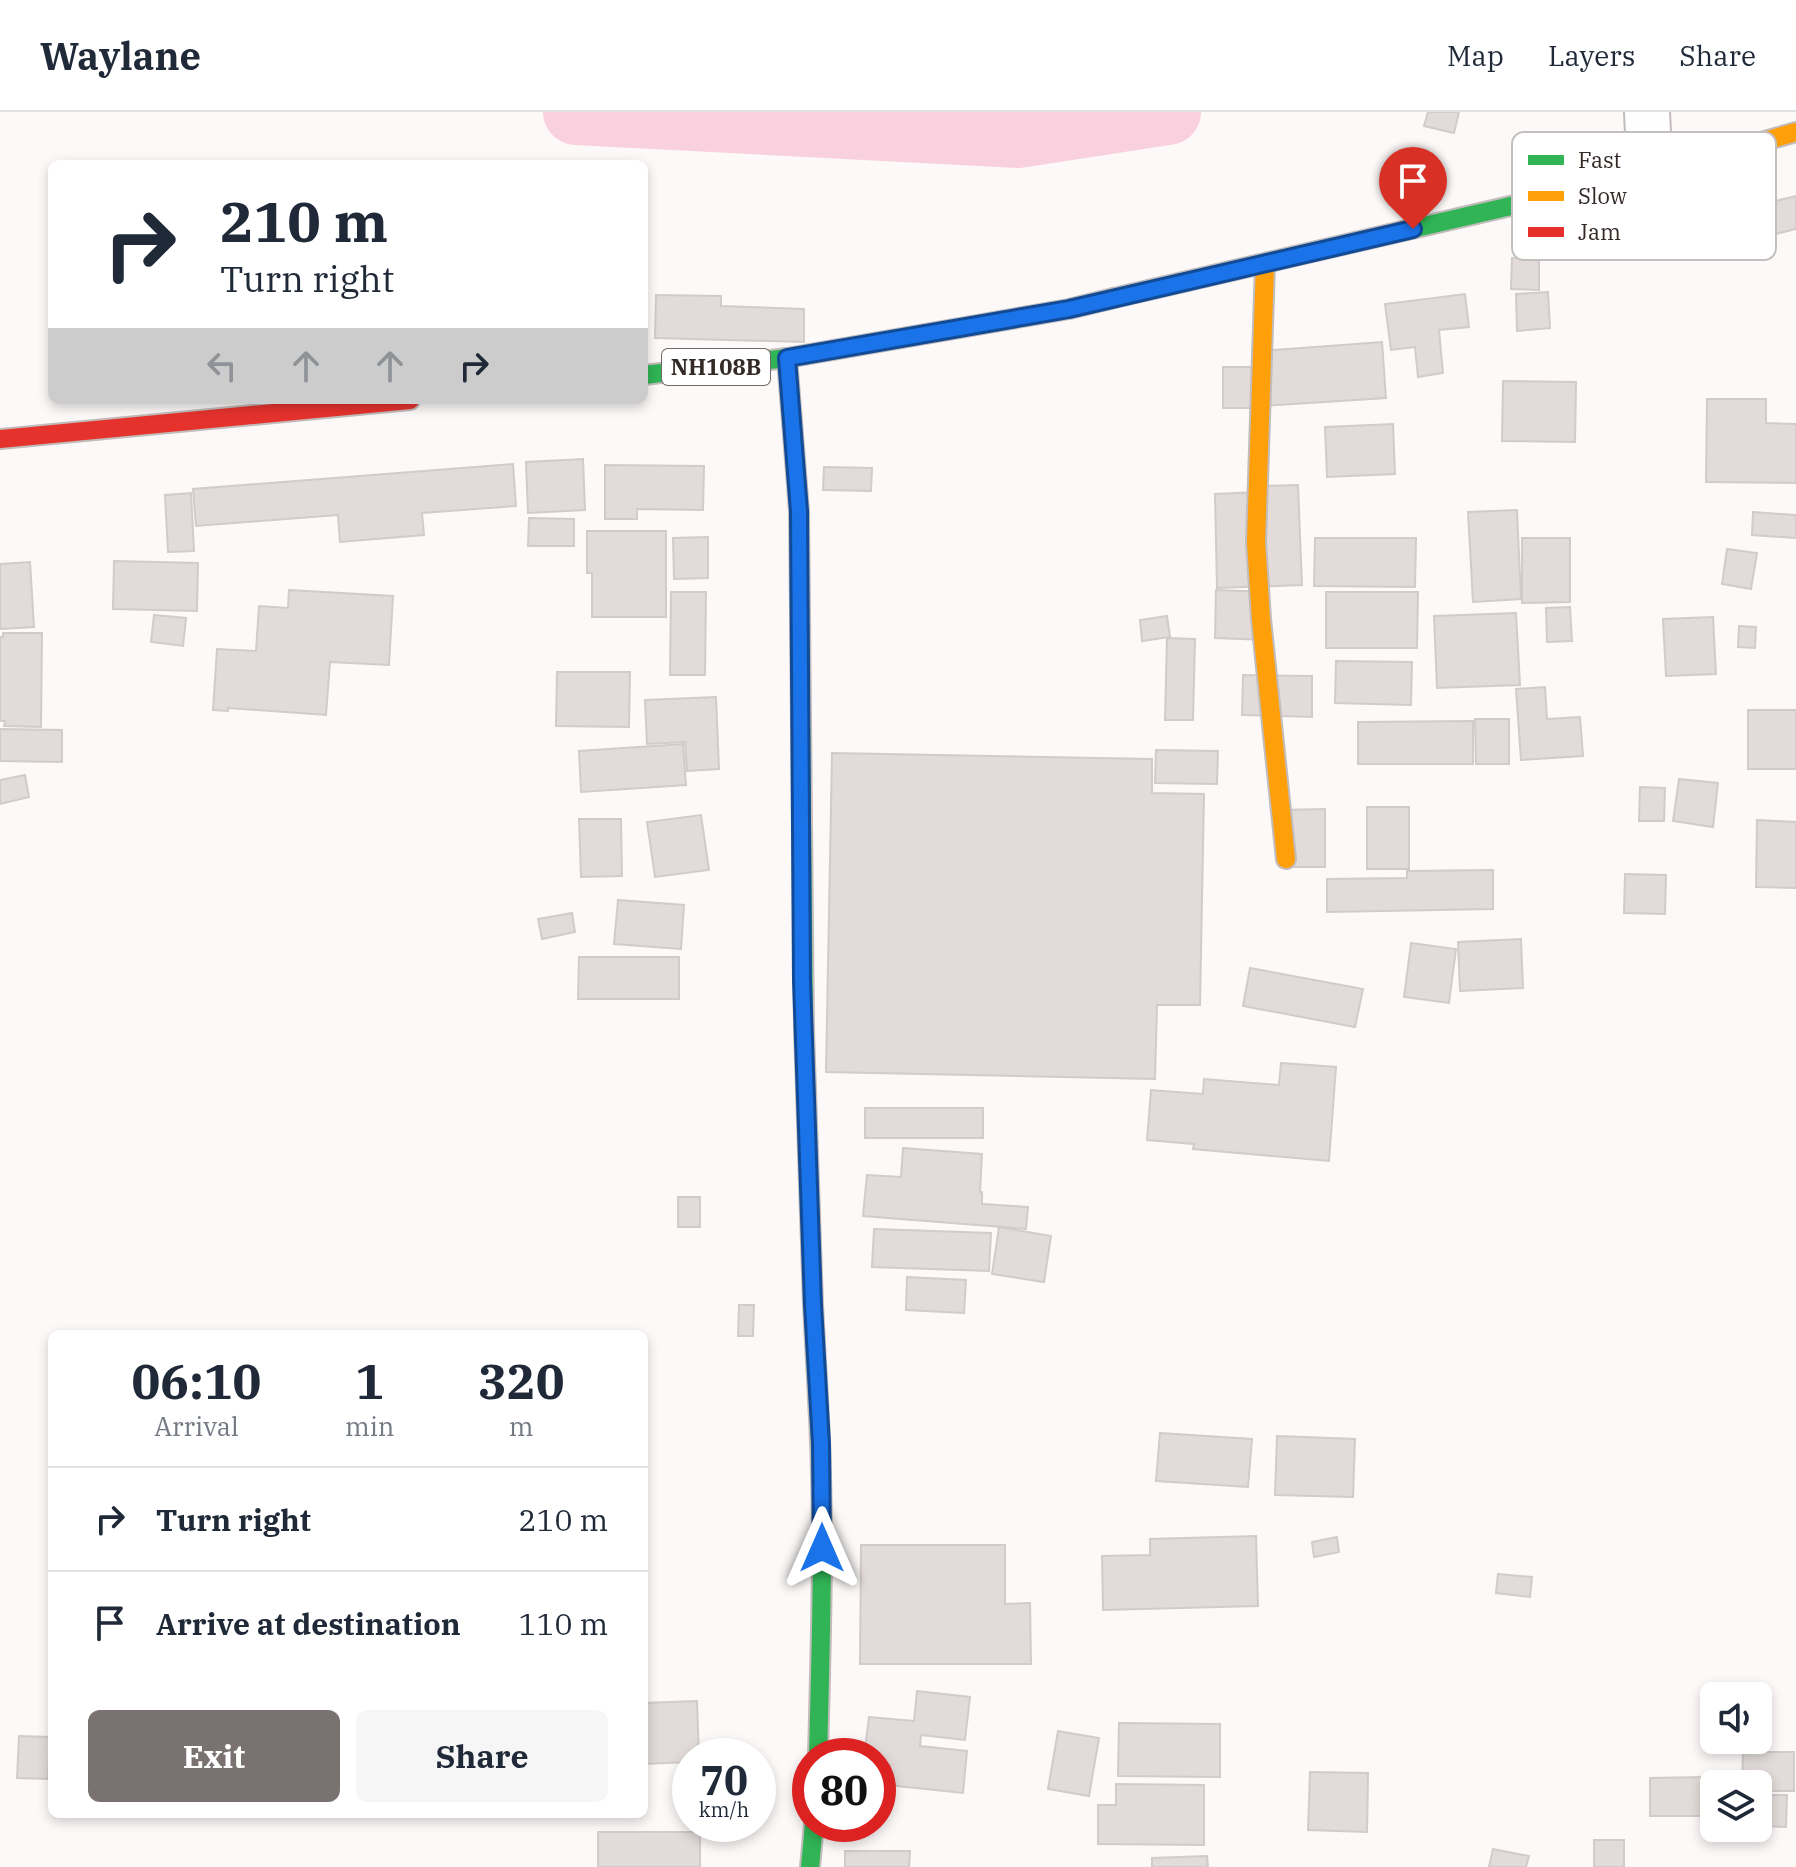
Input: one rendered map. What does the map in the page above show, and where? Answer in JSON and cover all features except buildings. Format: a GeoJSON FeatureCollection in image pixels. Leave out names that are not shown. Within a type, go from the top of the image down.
{"type":"FeatureCollection","features":[{"type":"Feature","properties":{"kind":"main road"},"geometry":{"type":"LineString","coordinates":[[1776,138],[1796,132]]}},
{"type":"Feature","properties":{"kind":"main road"},"geometry":{"type":"LineString","coordinates":[[787,358],[1069,309],[1512,206]]}},
{"type":"Feature","properties":{"kind":"main road"},"geometry":{"type":"LineString","coordinates":[[1265,264],[1256,542],[1286,859]]}},
{"type":"Feature","properties":{"kind":"main road","name":"NH108B"},"geometry":{"type":"LineString","coordinates":[[648,375],[787,358],[799,511],[802,981],[821,1444],[818,1738]]}},
{"type":"Feature","properties":{"kind":"main road"},"geometry":{"type":"LineString","coordinates":[[0,439],[368,404]]}},
{"type":"Feature","properties":{"kind":"main road"},"geometry":{"type":"LineString","coordinates":[[810,1867],[812,1842]]}},
{"type":"Feature","properties":{"kind":"street"},"geometry":{"type":"LineString","coordinates":[[1647,112],[1648,132]]}},
{"type":"Feature","properties":{"kind":"waterway"},"geometry":{"type":"LineString","coordinates":[[576,112],[1019,135],[1168,112]]}},
{"type":"Feature","properties":{"kind":"traffic: fast"},"geometry":{"type":"LineString","coordinates":[[1114,298],[1512,206]]}},
{"type":"Feature","properties":{"kind":"traffic: fast"},"geometry":{"type":"LineString","coordinates":[[648,375],[787,358],[799,511],[804,1030]]}},
{"type":"Feature","properties":{"kind":"traffic: fast"},"geometry":{"type":"LineString","coordinates":[[818,1399],[822,1533],[818,1738]]}},
{"type":"Feature","properties":{"kind":"traffic: fast"},"geometry":{"type":"LineString","coordinates":[[810,1867],[812,1842]]}},
{"type":"Feature","properties":{"kind":"traffic: slow"},"geometry":{"type":"LineString","coordinates":[[1776,138],[1796,132]]}},
{"type":"Feature","properties":{"kind":"traffic: slow"},"geometry":{"type":"LineString","coordinates":[[1265,264],[1256,542],[1286,859]]}},
{"type":"Feature","properties":{"kind":"traffic: slow"},"geometry":{"type":"LineString","coordinates":[[787,358],[1069,309],[1114,298]]}},
{"type":"Feature","properties":{"kind":"traffic: slow"},"geometry":{"type":"LineString","coordinates":[[804,1030],[818,1399]]}},
{"type":"Feature","properties":{"kind":"traffic: jam"},"geometry":{"type":"LineString","coordinates":[[0,439],[368,404]]}},
{"type":"Feature","properties":{"kind":"route"},"geometry":{"type":"LineString","coordinates":[[822,1548],[821,1444],[802,981],[799,511],[787,358],[1069,309],[1413,229]]}}]}
